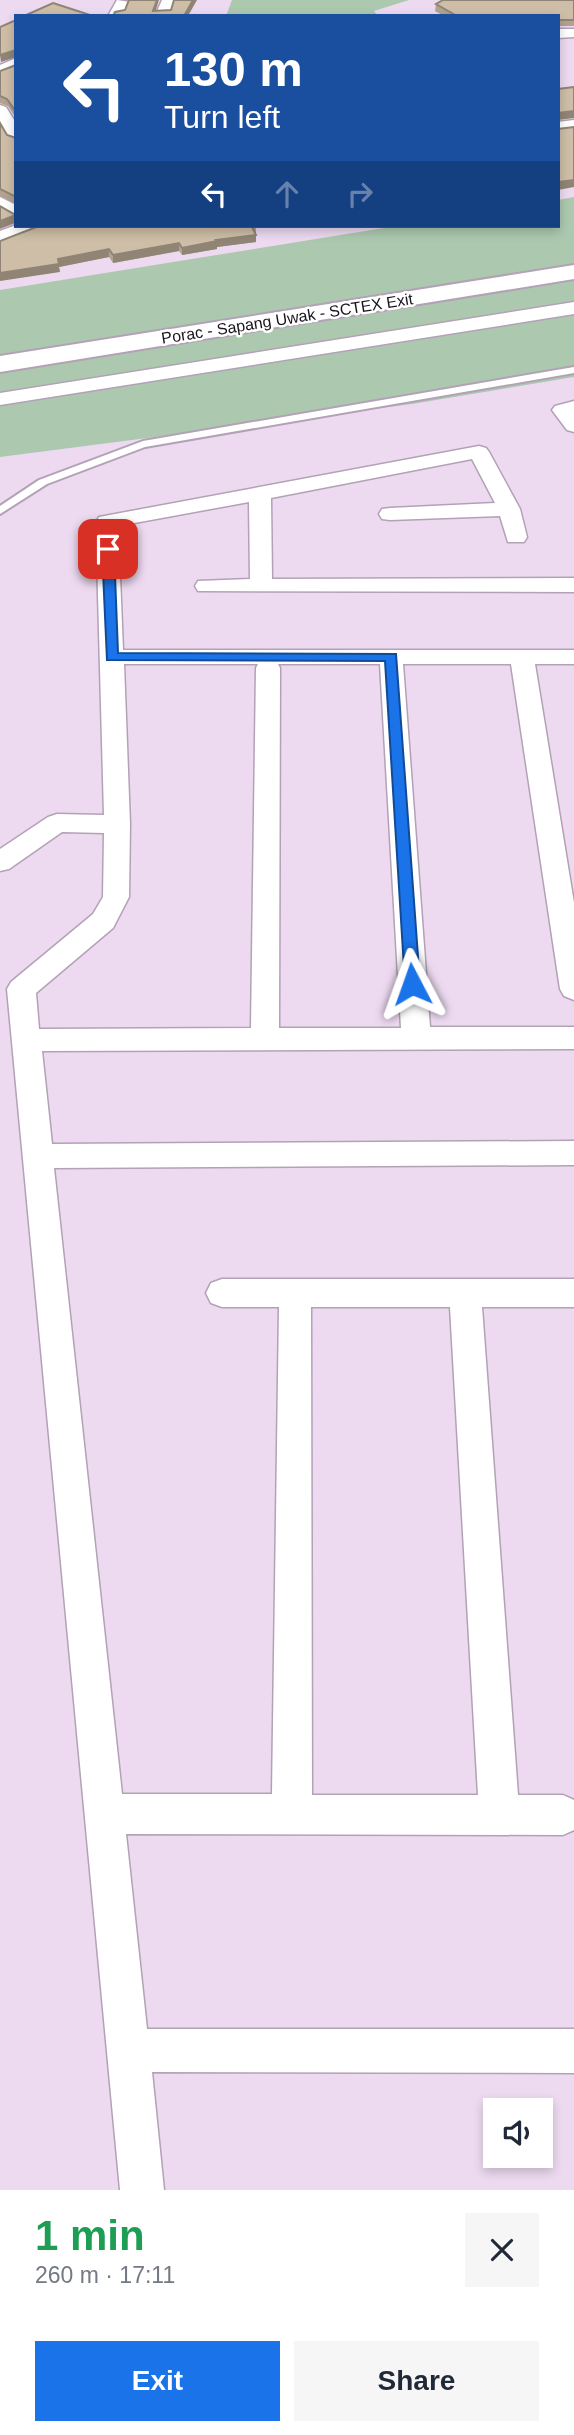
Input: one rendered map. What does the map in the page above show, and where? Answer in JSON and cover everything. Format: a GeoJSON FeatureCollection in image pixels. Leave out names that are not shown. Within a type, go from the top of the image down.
{"type":"FeatureCollection","features":[{"type":"Feature","properties":{"kind":"main road","name":"Porac - Sapang Uwak - SCTEX Exit"},"geometry":{"type":"LineString","coordinates":[[0,363],[574,272]]}},
{"type":"Feature","properties":{"kind":"street"},"geometry":{"type":"LineString","coordinates":[[0,111],[9,133]]}},
{"type":"Feature","properties":{"kind":"street"},"geometry":{"type":"LineString","coordinates":[[0,239],[26,228]]}},
{"type":"Feature","properties":{"kind":"street"},"geometry":{"type":"LineString","coordinates":[[0,399],[574,308]]}},
{"type":"Feature","properties":{"kind":"street"},"geometry":{"type":"LineString","coordinates":[[574,407],[562,410],[574,426]]}},
{"type":"Feature","properties":{"kind":"street"},"geometry":{"type":"LineString","coordinates":[[142,2190],[21,989],[103,920],[116,897],[117,824],[107,522],[479,452],[509,509],[516,537]]}},
{"type":"Feature","properties":{"kind":"street"},"geometry":{"type":"LineString","coordinates":[[386,469],[391,525],[509,509]]}},
{"type":"Feature","properties":{"kind":"street"},"geometry":{"type":"LineString","coordinates":[[260,493],[261,586]]}},
{"type":"Feature","properties":{"kind":"street"},"geometry":{"type":"LineString","coordinates":[[206,586],[574,585]]}},
{"type":"Feature","properties":{"kind":"street"},"geometry":{"type":"LineString","coordinates":[[111,657],[574,656]]}},
{"type":"Feature","properties":{"kind":"street"},"geometry":{"type":"LineString","coordinates":[[391,657],[416,1038]]}},
{"type":"Feature","properties":{"kind":"street"},"geometry":{"type":"LineString","coordinates":[[522,657],[574,989]]}},
{"type":"Feature","properties":{"kind":"street"},"geometry":{"type":"LineString","coordinates":[[265,1039],[268,668]]}},
{"type":"Feature","properties":{"kind":"street"},"geometry":{"type":"LineString","coordinates":[[0,862],[57,823],[117,824]]}},
{"type":"Feature","properties":{"kind":"street"},"geometry":{"type":"LineString","coordinates":[[27,1040],[574,1038]]}},
{"type":"Feature","properties":{"kind":"street"},"geometry":{"type":"LineString","coordinates":[[38,1156],[574,1153]]}},
{"type":"Feature","properties":{"kind":"street"},"geometry":{"type":"LineString","coordinates":[[222,1293],[574,1293]]}},
{"type":"Feature","properties":{"kind":"street"},"geometry":{"type":"LineString","coordinates":[[292,1813],[295,1293]]}},
{"type":"Feature","properties":{"kind":"street"},"geometry":{"type":"LineString","coordinates":[[465,1293],[499,1814]]}},
{"type":"Feature","properties":{"kind":"street"},"geometry":{"type":"LineString","coordinates":[[104,1814],[563,1815]]}},
{"type":"Feature","properties":{"kind":"street"},"geometry":{"type":"LineString","coordinates":[[128,2050],[574,2051]]}},
{"type":"Feature","properties":{"kind":"lane"},"geometry":{"type":"LineString","coordinates":[[0,510],[43,482],[143,444],[574,370]]}},
{"type":"Feature","properties":{"kind":"green space"},"geometry":{"type":"Polygon","coordinates":[[[232,0],[409,0],[374,11],[376,14],[227,14],[232,0]]]}},
{"type":"Feature","properties":{"kind":"green space"},"geometry":{"type":"Polygon","coordinates":[[[574,197],[574,377],[412,404],[0,457],[0,290],[384,228],[560,228],[560,200],[574,197]]]}},
{"type":"Feature","properties":{"kind":"building"},"geometry":{"type":"Polygon","coordinates":[[[129,0],[157,0],[153,11],[171,10],[174,0],[193,0],[185,14],[114,14],[125,10],[129,0]]]}},
{"type":"Feature","properties":{"kind":"building"},"geometry":{"type":"Polygon","coordinates":[[[443,0],[574,0],[574,20],[560,20],[560,14],[454,14],[436,4],[443,0]]]}},
{"type":"Feature","properties":{"kind":"building"},"geometry":{"type":"Polygon","coordinates":[[[53,3],[87,14],[28,14],[53,3]]]}},
{"type":"Feature","properties":{"kind":"building"},"geometry":{"type":"Polygon","coordinates":[[[14,21],[14,51],[0,55],[0,27],[14,21]]]}},
{"type":"Feature","properties":{"kind":"building"},"geometry":{"type":"Polygon","coordinates":[[[14,66],[14,109],[7,99],[0,96],[0,71],[14,66]]]}},
{"type":"Feature","properties":{"kind":"building"},"geometry":{"type":"Polygon","coordinates":[[[574,87],[574,111],[560,113],[560,89],[574,87]]]}},
{"type":"Feature","properties":{"kind":"building"},"geometry":{"type":"Polygon","coordinates":[[[0,123],[7,135],[14,137],[14,196],[0,189],[0,123]]]}},
{"type":"Feature","properties":{"kind":"building"},"geometry":{"type":"Polygon","coordinates":[[[574,127],[574,180],[560,182],[560,129],[574,127]]]}},
{"type":"Feature","properties":{"kind":"building"},"geometry":{"type":"Polygon","coordinates":[[[0,206],[14,214],[14,216],[0,221],[0,206]]]}},
{"type":"Feature","properties":{"kind":"building"},"geometry":{"type":"Polygon","coordinates":[[[34,228],[252,228],[256,235],[182,248],[179,243],[113,255],[109,249],[58,259],[59,264],[0,273],[0,241],[34,228]]]}},
{"type":"Feature","properties":{"kind":"route"},"geometry":{"type":"LineString","coordinates":[[108,549],[111,657],[391,657],[412,984]]}}]}
